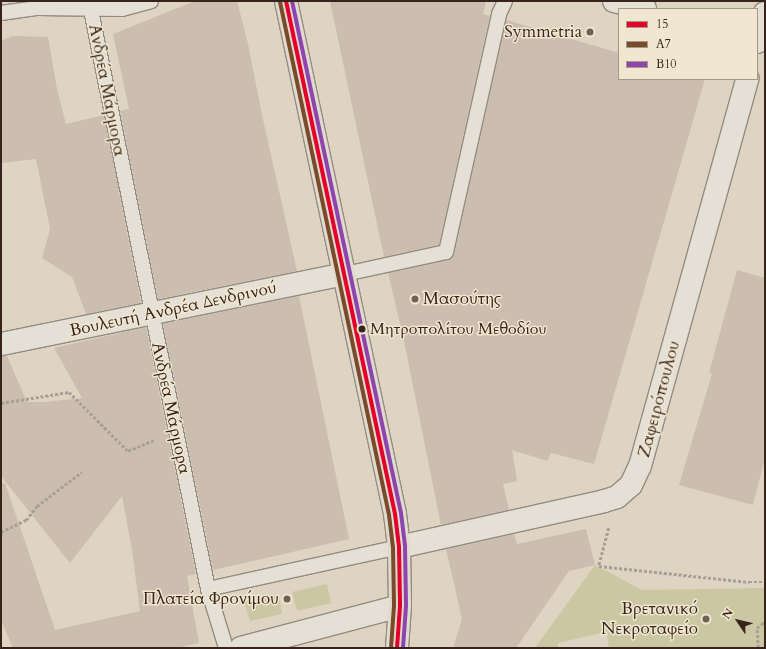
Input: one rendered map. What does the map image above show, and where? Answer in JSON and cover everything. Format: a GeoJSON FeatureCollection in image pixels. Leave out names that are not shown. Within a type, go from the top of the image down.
{"type":"FeatureCollection","features":[{"type":"Feature","properties":{"kind":"main road"},"geometry":{"type":"LineString","coordinates":[[286,1],[358,333],[395,514],[399,547],[400,606],[397,648]]}},
{"type":"Feature","properties":{"kind":"street"},"geometry":{"type":"LineString","coordinates":[[614,1],[641,8]]}},
{"type":"Feature","properties":{"kind":"street"},"geometry":{"type":"LineString","coordinates":[[759,39],[765,13]]}},
{"type":"Feature","properties":{"kind":"street","name":"Ζαφειρόπουλου"},"geometry":{"type":"LineString","coordinates":[[399,547],[604,501],[617,497],[631,485],[640,466],[747,80]]}},
{"type":"Feature","properties":{"kind":"street","name":"Βουλευτή Ανδρέα Δενδρινού"},"geometry":{"type":"LineString","coordinates":[[1,344],[345,274]]}},
{"type":"Feature","properties":{"kind":"street"},"geometry":{"type":"LineString","coordinates":[[241,648],[400,606]]}},
{"type":"Feature","properties":{"kind":"lane"},"geometry":{"type":"LineString","coordinates":[[1,13],[38,8],[91,10],[122,9],[150,1]]}},
{"type":"Feature","properties":{"kind":"lane"},"geometry":{"type":"LineString","coordinates":[[345,274],[446,252],[499,14],[505,1]]}},
{"type":"Feature","properties":{"kind":"lane","name":"Ανδρέα Μάρμορα"},"geometry":{"type":"LineString","coordinates":[[91,10],[208,590],[226,648]]}},
{"type":"Feature","properties":{"kind":"lane"},"geometry":{"type":"LineString","coordinates":[[208,590],[399,547]]}},
{"type":"Feature","properties":{"kind":"path"},"geometry":{"type":"LineString","coordinates":[[1,403],[69,392],[128,451],[176,432]]}},
{"type":"Feature","properties":{"kind":"path"},"geometry":{"type":"LineString","coordinates":[[1,532],[26,520],[37,506],[82,472]]}},
{"type":"Feature","properties":{"kind":"path"},"geometry":{"type":"LineString","coordinates":[[608,529],[599,566],[749,582],[765,582]]}},
{"type":"Feature","properties":{"kind":"path"},"geometry":{"type":"LineString","coordinates":[[758,648],[757,628],[765,623]]}},
{"type":"Feature","properties":{"kind":"shaded area"},"geometry":{"type":"Polygon","coordinates":[[[595,565],[642,590],[765,588],[765,648],[609,648],[606,632],[558,643],[558,648],[535,648],[595,565]]]}},
{"type":"Feature","properties":{"kind":"shaded area"},"geometry":{"type":"Polygon","coordinates":[[[327,584],[331,603],[297,611],[292,592],[327,584]]]}},
{"type":"Feature","properties":{"kind":"shaded area"},"geometry":{"type":"Polygon","coordinates":[[[279,595],[282,614],[250,621],[244,601],[279,595]]]}},
{"type":"Feature","properties":{"kind":"building"},"geometry":{"type":"Polygon","coordinates":[[[195,1],[237,1],[248,44],[262,115],[297,271],[158,299],[120,111],[129,109],[113,34],[195,1]]]}},
{"type":"Feature","properties":{"kind":"building"},"geometry":{"type":"Polygon","coordinates":[[[330,1],[486,1],[483,14],[490,16],[439,245],[384,257],[330,1]]]}},
{"type":"Feature","properties":{"kind":"building"},"geometry":{"type":"Polygon","coordinates":[[[506,20],[618,53],[618,80],[705,80],[594,464],[551,453],[547,461],[512,450],[517,481],[503,484],[509,510],[441,525],[403,336],[388,273],[448,260],[454,254],[506,20]]]}},
{"type":"Feature","properties":{"kind":"building"},"geometry":{"type":"Polygon","coordinates":[[[13,36],[48,37],[57,89],[66,124],[104,115],[141,303],[86,314],[72,277],[42,258],[50,229],[36,159],[1,163],[1,41],[13,36]]]}},
{"type":"Feature","properties":{"kind":"building"},"geometry":{"type":"Polygon","coordinates":[[[737,270],[765,278],[765,458],[753,505],[679,485],[712,374],[709,373],[737,270]]]}},
{"type":"Feature","properties":{"kind":"building"},"geometry":{"type":"Polygon","coordinates":[[[299,296],[349,539],[213,570],[163,324],[299,296]]]}},
{"type":"Feature","properties":{"kind":"building"},"geometry":{"type":"Polygon","coordinates":[[[146,327],[196,574],[187,576],[199,643],[177,648],[13,648],[1,620],[1,484],[5,483],[55,630],[140,611],[132,550],[122,496],[70,563],[1,476],[1,356],[7,356],[27,402],[45,402],[82,398],[54,348],[146,327]]]}},
{"type":"Feature","properties":{"kind":"building"},"geometry":{"type":"Polygon","coordinates":[[[586,529],[595,565],[569,571],[516,648],[453,648],[462,619],[446,549],[514,534],[517,544],[586,529]]]}},
{"type":"Feature","properties":{"kind":"transit line","name":"15"},"geometry":{"type":"LineString","coordinates":[[286,1],[395,514],[399,547],[400,606],[397,648]]}},
{"type":"Feature","properties":{"kind":"transit line","name":"B10"},"geometry":{"type":"LineString","coordinates":[[292,1],[401,513],[405,547],[406,606],[403,648]]}},
{"type":"Feature","properties":{"kind":"transit line","name":"A7"},"geometry":{"type":"LineString","coordinates":[[280,2],[389,515],[393,547],[394,606],[391,648]]}},
{"type":"Feature","properties":{"kind":"place","name":"Symmetria"},"geometry":{"type":"Point","coordinates":[590,32]}},
{"type":"Feature","properties":{"kind":"place","name":"Μασούτης"},"geometry":{"type":"Point","coordinates":[415,299]}},
{"type":"Feature","properties":{"kind":"place","name":"Μητροπολίτου Μεθοδίου"},"geometry":{"type":"Point","coordinates":[362,329]}},
{"type":"Feature","properties":{"kind":"place","name":"Πλατεία Φρονίμου"},"geometry":{"type":"Point","coordinates":[287,599]}},
{"type":"Feature","properties":{"kind":"place","name":"Βρετανικό Νεκροταφείο"},"geometry":{"type":"Point","coordinates":[706,619]}}]}
